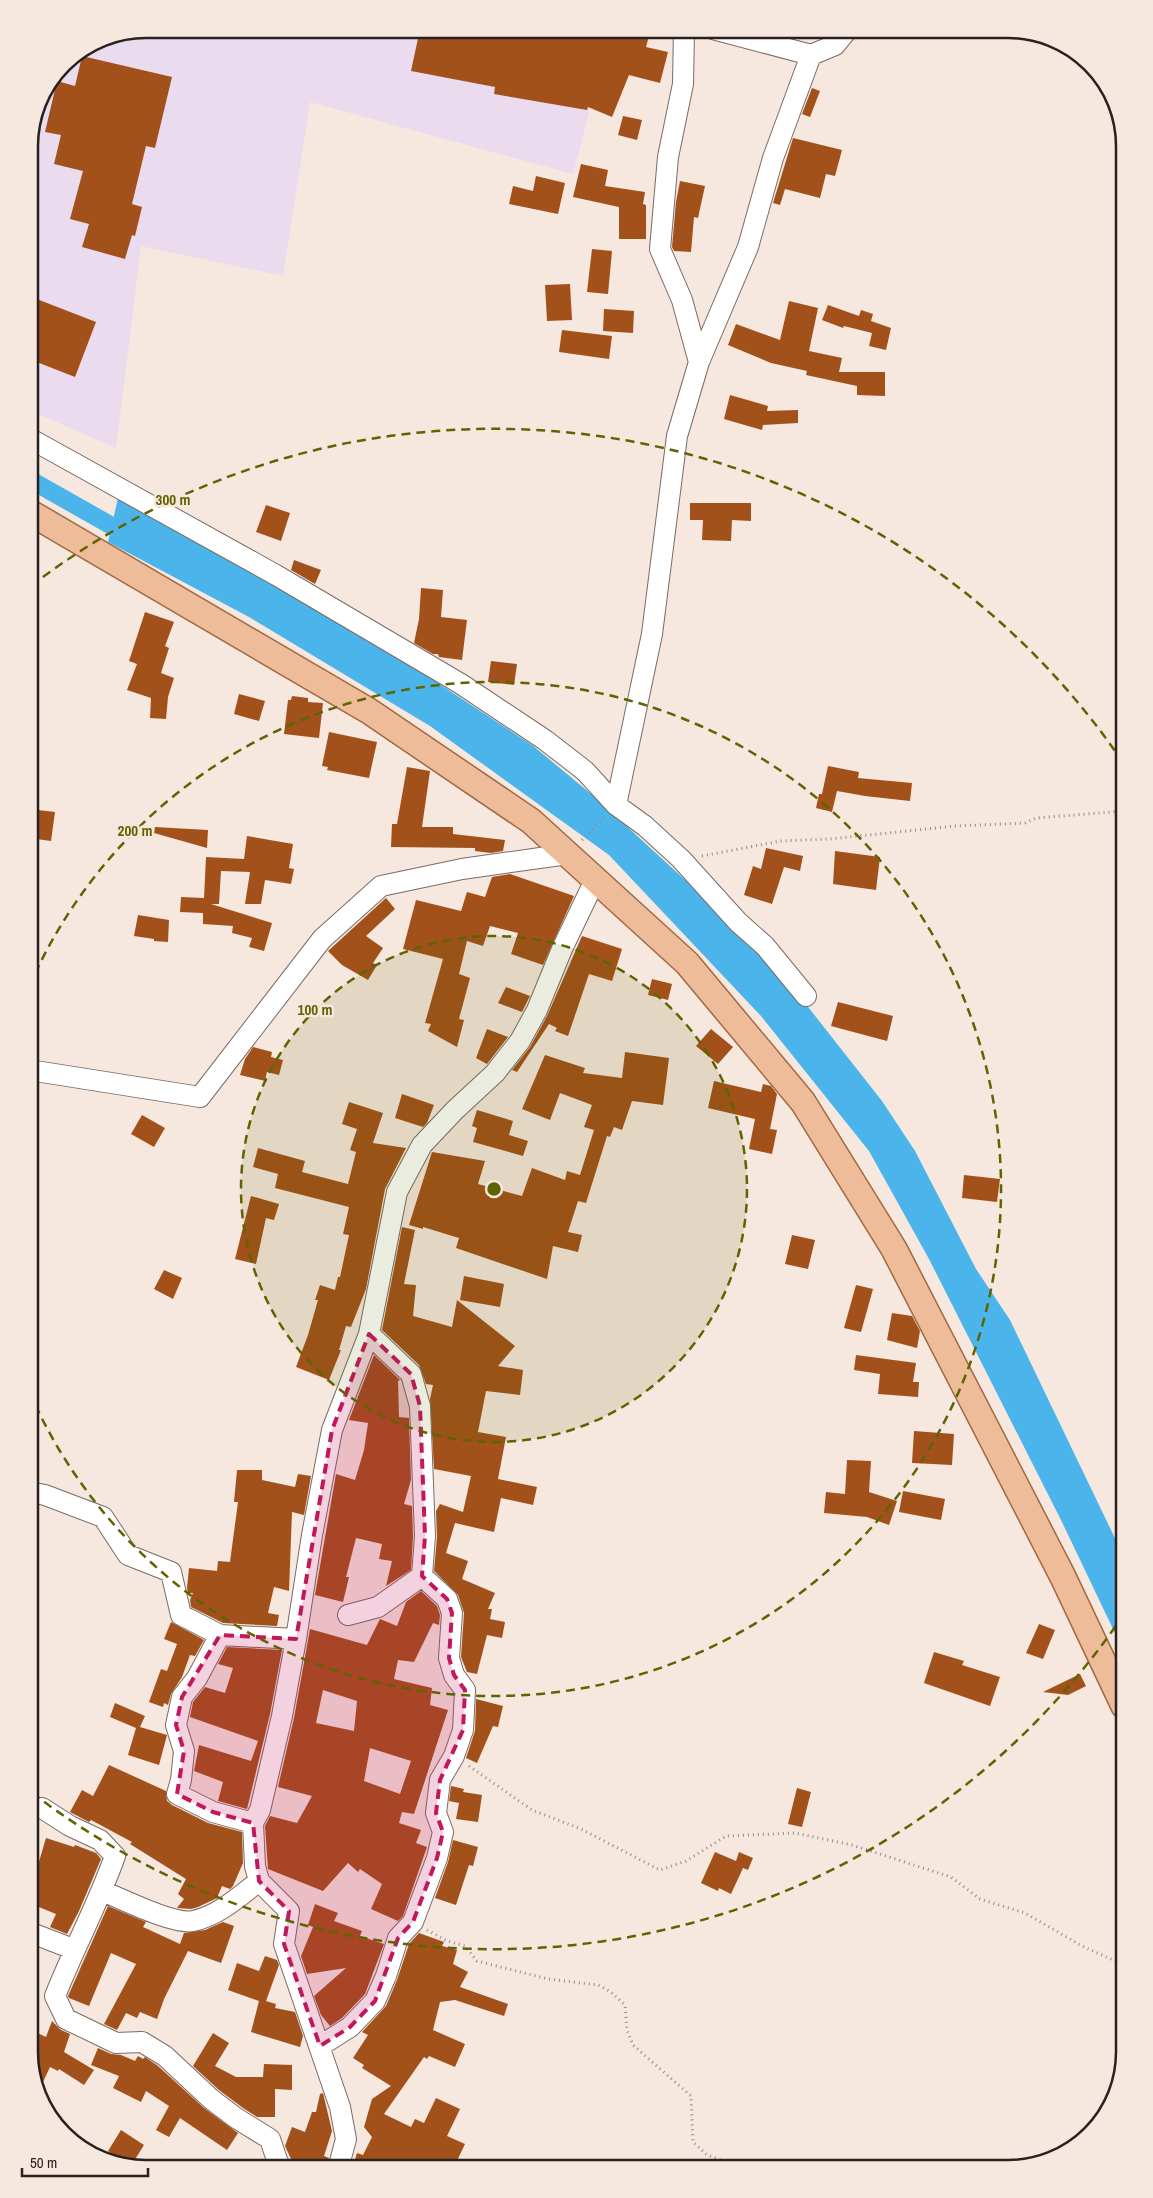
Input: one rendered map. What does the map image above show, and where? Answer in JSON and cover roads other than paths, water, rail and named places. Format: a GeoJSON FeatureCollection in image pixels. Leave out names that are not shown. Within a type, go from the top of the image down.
{"type":"FeatureCollection","features":[{"type":"Feature","properties":{"kind":"main road"},"geometry":{"type":"LineString","coordinates":[[38,517],[369,711],[531,821],[687,963],[803,1102],[894,1249],[1063,1577],[1116,1689]]}},
{"type":"Feature","properties":{"kind":"street"},"geometry":{"type":"LineString","coordinates":[[684,38],[683,84],[668,157],[660,250],[682,300],[699,362]]}},
{"type":"Feature","properties":{"kind":"street"},"geometry":{"type":"LineString","coordinates":[[747,38],[811,55],[836,46],[842,38]]}},
{"type":"Feature","properties":{"kind":"street"},"geometry":{"type":"LineString","coordinates":[[616,805],[652,634],[677,436],[699,362],[748,247],[773,158],[811,55]]}},
{"type":"Feature","properties":{"kind":"street"},"geometry":{"type":"LineString","coordinates":[[38,443],[276,575],[461,684],[558,750],[585,771],[616,805],[646,826],[681,859],[738,922],[765,946],[806,996]]}},
{"type":"Feature","properties":{"kind":"street"},"geometry":{"type":"LineString","coordinates":[[38,1071],[200,1097],[322,939],[381,886],[462,869],[568,854]]}},
{"type":"Feature","properties":{"kind":"street"},"geometry":{"type":"LineString","coordinates":[[340,2160],[346,2139],[340,2107],[284,1944],[289,1911],[259,1881],[255,1866],[253,1823],[260,1810],[282,1716],[312,1535],[332,1430],[368,1334],[397,1192],[422,1145],[455,1110],[495,1073],[520,1042],[537,1010],[562,949],[595,880]]}},
{"type":"Feature","properties":{"kind":"street"},"geometry":{"type":"LineString","coordinates":[[368,1334],[411,1374],[420,1406],[425,1536],[422,1576]]}},
{"type":"Feature","properties":{"kind":"street"},"geometry":{"type":"LineString","coordinates":[[37,1494],[103,1517],[128,1555],[171,1572],[181,1615],[220,1635],[296,1639]]}},
{"type":"Feature","properties":{"kind":"street"},"geometry":{"type":"LineString","coordinates":[[348,1615],[378,1607],[422,1576]]}},
{"type":"Feature","properties":{"kind":"street"},"geometry":{"type":"LineString","coordinates":[[320,2046],[350,2027],[375,2001],[386,1976],[398,1938],[413,1922],[437,1858],[443,1832],[436,1813],[440,1780],[454,1756],[463,1730],[465,1690],[454,1675],[449,1658],[452,1613],[447,1599],[422,1576]]}},
{"type":"Feature","properties":{"kind":"street"},"geometry":{"type":"LineString","coordinates":[[220,1635],[197,1678],[182,1697],[176,1725],[184,1751],[181,1780],[177,1794],[213,1812],[253,1823]]}},
{"type":"Feature","properties":{"kind":"street"},"geometry":{"type":"LineString","coordinates":[[42,1808],[70,1826],[100,1840],[115,1856],[102,1891],[73,1949],[55,1996],[66,2020],[116,2043],[142,2042],[164,2056],[211,2099],[236,2118],[270,2139],[277,2160]]}},
{"type":"Feature","properties":{"kind":"street"},"geometry":{"type":"LineString","coordinates":[[102,1891],[172,1919],[193,1921],[228,1906],[259,1881]]}},
{"type":"Feature","properties":{"kind":"street"},"geometry":{"type":"LineString","coordinates":[[37,1935],[73,1949]]}},
{"type":"Feature","properties":{"kind":"water"},"geometry":{"type":"Polygon","coordinates":[[[118,498],[383,647],[532,745],[596,798],[709,902],[790,984],[882,1101],[915,1151],[976,1269],[1010,1320],[1116,1540],[1116,1635],[1062,1522],[929,1259],[869,1151],[761,1016],[609,855],[430,726],[249,617],[108,542],[118,498]]]}},
{"type":"Feature","properties":{"kind":"waterway"},"geometry":{"type":"LineString","coordinates":[[38,484],[133,538]]}}]}
